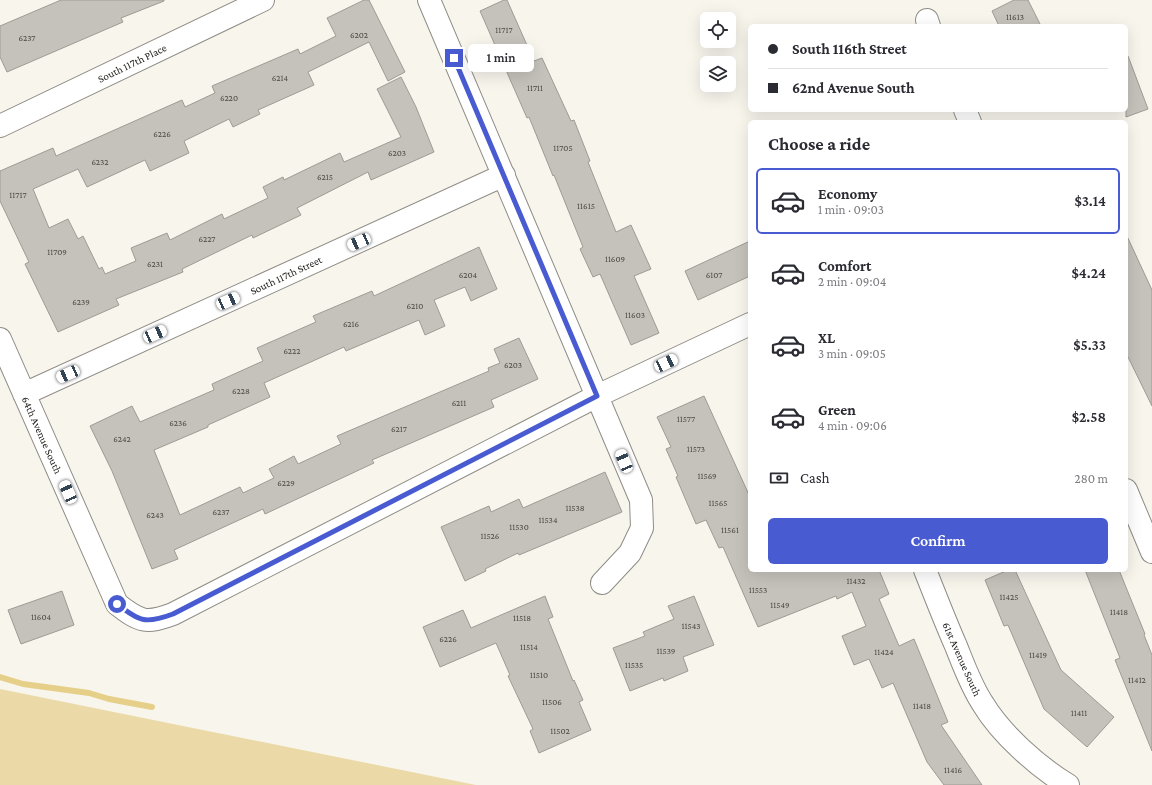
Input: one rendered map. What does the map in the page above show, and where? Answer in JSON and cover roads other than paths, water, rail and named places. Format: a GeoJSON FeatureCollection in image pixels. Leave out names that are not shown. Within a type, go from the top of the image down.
{"type":"FeatureCollection","features":[{"type":"Feature","properties":{"kind":"street","name":"South 117th Place"},"geometry":{"type":"LineString","coordinates":[[0,126],[263,0]]}},
{"type":"Feature","properties":{"kind":"street"},"geometry":{"type":"LineString","coordinates":[[429,0],[641,500],[642,528],[630,553],[602,583]]}},
{"type":"Feature","properties":{"kind":"street","name":"South 117th Street"},"geometry":{"type":"LineString","coordinates":[[24,394],[504,175]]}},
{"type":"Feature","properties":{"kind":"street"},"geometry":{"type":"LineString","coordinates":[[597,396],[748,325]]}},
{"type":"Feature","properties":{"kind":"street","name":"64th Avenue South"},"geometry":{"type":"LineString","coordinates":[[0,339],[117,604],[130,615],[141,620],[155,621],[173,614],[597,396]]}},
{"type":"Feature","properties":{"kind":"street"},"geometry":{"type":"LineString","coordinates":[[1128,495],[1152,552]]}},
{"type":"Feature","properties":{"kind":"street","name":"61st Avenue South"},"geometry":{"type":"LineString","coordinates":[[926,572],[970,681],[983,704],[1000,728],[1052,776],[1068,785]]}},
{"type":"Feature","properties":{"kind":"waterway"},"geometry":{"type":"LineString","coordinates":[[0,677],[23,684],[89,693],[109,699],[152,707]]}}]}
